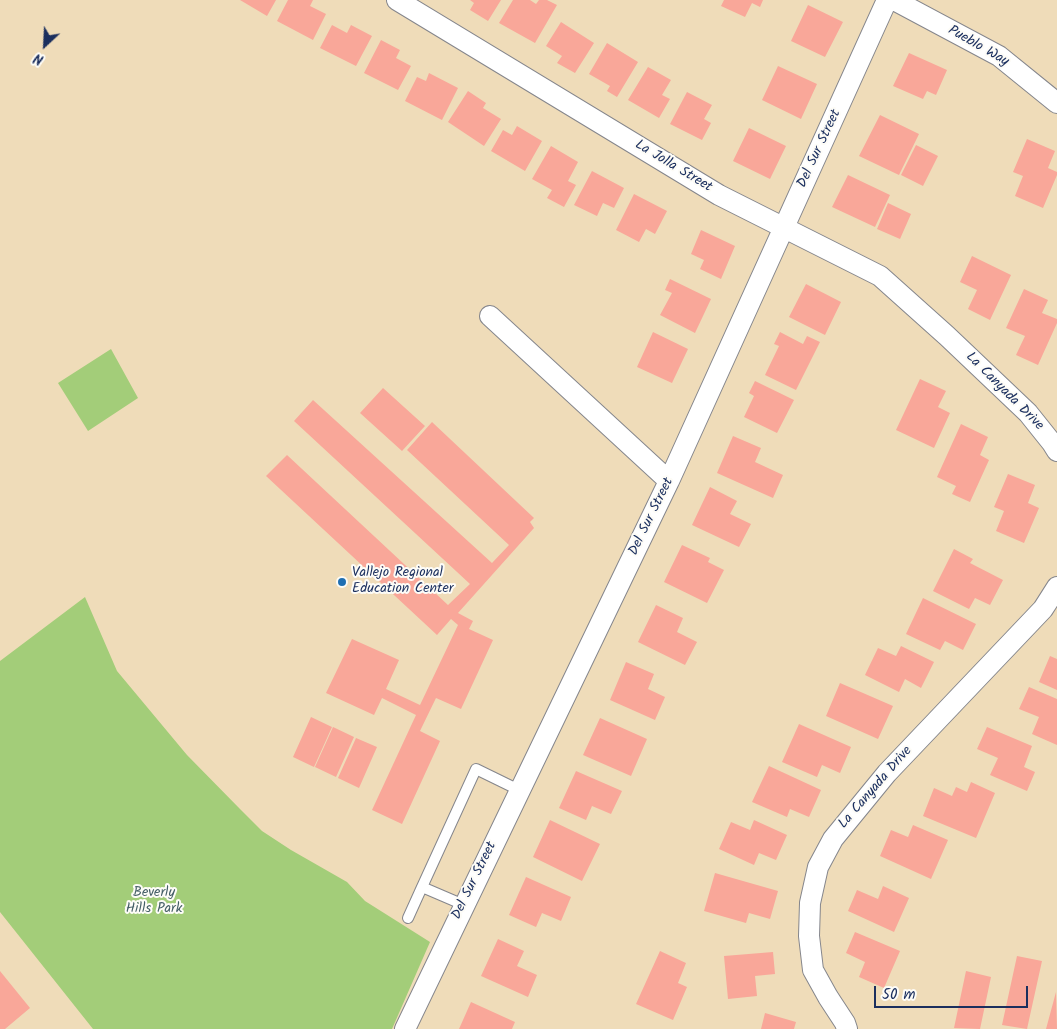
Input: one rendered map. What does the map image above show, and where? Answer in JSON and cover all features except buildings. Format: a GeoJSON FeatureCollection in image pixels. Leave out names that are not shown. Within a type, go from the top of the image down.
{"type":"FeatureCollection","features":[{"type":"Feature","properties":{"kind":"street","name":"La Jolla Street"},"geometry":{"type":"LineString","coordinates":[[397,0],[719,195],[880,276],[947,336]]}},
{"type":"Feature","properties":{"kind":"street","name":"Del Sur Street"},"geometry":{"type":"LineString","coordinates":[[405,1029],[669,480],[888,0]]}},
{"type":"Feature","properties":{"kind":"street","name":"Pueblo Way"},"geometry":{"type":"LineString","coordinates":[[894,0],[999,56],[1057,102]]}},
{"type":"Feature","properties":{"kind":"street"},"geometry":{"type":"LineString","coordinates":[[490,316],[669,480]]}},
{"type":"Feature","properties":{"kind":"street","name":"La Canyada Drive"},"geometry":{"type":"LineString","coordinates":[[947,336],[1028,413],[1057,451]]}},
{"type":"Feature","properties":{"kind":"street","name":"La Canyada Drive"},"geometry":{"type":"LineString","coordinates":[[847,1029],[813,970],[809,936],[810,903],[818,867],[833,839],[887,773],[1043,609],[1057,587]]}},
{"type":"Feature","properties":{"kind":"lane"},"geometry":{"type":"LineString","coordinates":[[408,918],[476,769],[519,790]]}},
{"type":"Feature","properties":{"kind":"lane"},"geometry":{"type":"LineString","coordinates":[[422,887],[464,905]]}},
{"type":"Feature","properties":{"kind":"green space"},"geometry":{"type":"Polygon","coordinates":[[[111,349],[138,398],[88,431],[58,383],[111,349]]]}},
{"type":"Feature","properties":{"kind":"green space","name":"Beverly Hills Park"},"geometry":{"type":"Polygon","coordinates":[[[85,597],[117,671],[187,755],[262,831],[347,882],[365,901],[430,942],[392,1029],[93,1029],[0,912],[0,661],[85,597]]]}},
{"type":"Feature","properties":{"kind":"place","name":"Vallejo Regional Education Center"},"geometry":{"type":"Point","coordinates":[342,582]}}]}
